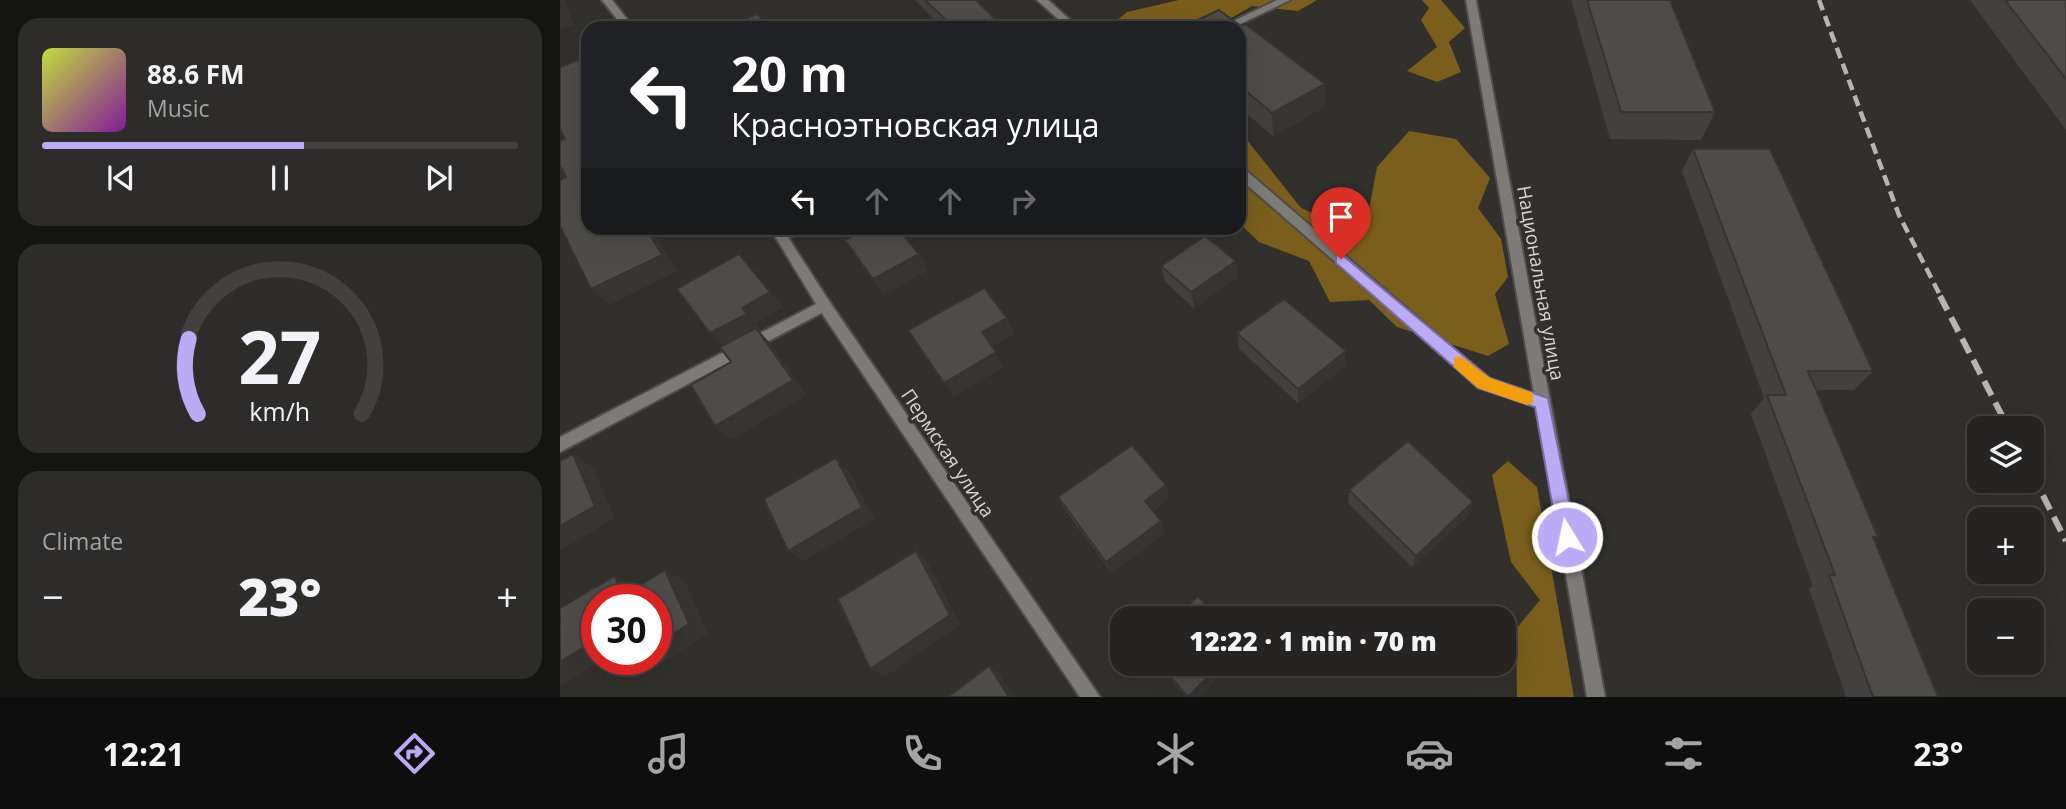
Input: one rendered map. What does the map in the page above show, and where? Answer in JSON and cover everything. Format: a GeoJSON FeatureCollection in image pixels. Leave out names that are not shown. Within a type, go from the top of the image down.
{"type":"FeatureCollection","features":[{"type":"Feature","properties":{"kind":"street"},"geometry":{"type":"LineString","coordinates":[[607,0],[624,21]]}},
{"type":"Feature","properties":{"kind":"street"},"geometry":{"type":"LineString","coordinates":[[1042,0],[1066,21]]}},
{"type":"Feature","properties":{"kind":"street"},"geometry":{"type":"LineString","coordinates":[[1239,21],[1285,0]]}},
{"type":"Feature","properties":{"kind":"street","name":"Национальная улица"},"geometry":{"type":"LineString","coordinates":[[1471,0],[1596,697]]}},
{"type":"Feature","properties":{"kind":"street"},"geometry":{"type":"LineString","coordinates":[[1246,177],[1484,383],[1542,403]]}},
{"type":"Feature","properties":{"kind":"street","name":"Пермская улица"},"geometry":{"type":"LineString","coordinates":[[787,235],[824,305],[1091,697]]}},
{"type":"Feature","properties":{"kind":"street"},"geometry":{"type":"LineString","coordinates":[[560,445],[824,305]]}},
{"type":"Feature","properties":{"kind":"shaded area"},"geometry":{"type":"Polygon","coordinates":[[[1179,0],[1317,0],[1298,11],[1252,6],[1226,21],[1116,21],[1127,12],[1179,0]]]}},
{"type":"Feature","properties":{"kind":"shaded area"},"geometry":{"type":"Polygon","coordinates":[[[1422,0],[1441,0],[1465,28],[1449,42],[1461,72],[1437,82],[1407,71],[1437,47],[1421,20],[1429,8],[1422,0]]]}},
{"type":"Feature","properties":{"kind":"shaded area"},"geometry":{"type":"Polygon","coordinates":[[[1409,131],[1456,139],[1490,178],[1478,208],[1501,239],[1508,277],[1495,294],[1509,344],[1488,356],[1397,327],[1369,300],[1330,302],[1309,261],[1259,242],[1246,230],[1246,139],[1301,208],[1364,236],[1377,167],[1409,131]]]}},
{"type":"Feature","properties":{"kind":"shaded area"},"geometry":{"type":"Polygon","coordinates":[[[1508,461],[1537,487],[1574,697],[1517,697],[1516,629],[1540,600],[1511,562],[1492,475],[1508,461]]]}},
{"type":"Feature","properties":{"kind":"building"},"geometry":{"type":"Polygon","coordinates":[[[925,0],[976,0],[997,21],[947,21],[925,0]]]}},
{"type":"Feature","properties":{"kind":"building"},"geometry":{"type":"Polygon","coordinates":[[[1587,0],[1670,0],[1715,112],[1621,112],[1587,0]]]}},
{"type":"Feature","properties":{"kind":"building"},"geometry":{"type":"Polygon","coordinates":[[[2005,0],[2066,0],[2066,79],[2005,0]]]}},
{"type":"Feature","properties":{"kind":"building"},"geometry":{"type":"Polygon","coordinates":[[[1219,10],[1234,21],[1196,21],[1219,10]]]}},
{"type":"Feature","properties":{"kind":"building"},"geometry":{"type":"Polygon","coordinates":[[[758,14],[763,21],[739,21],[758,14]]]}},
{"type":"Feature","properties":{"kind":"building"},"geometry":{"type":"Polygon","coordinates":[[[1246,25],[1325,84],[1272,113],[1246,91],[1246,25]]]}},
{"type":"Feature","properties":{"kind":"building"},"geometry":{"type":"Polygon","coordinates":[[[581,59],[581,235],[650,235],[662,255],[591,289],[560,226],[560,180],[566,177],[560,165],[560,141],[565,139],[560,129],[560,67],[581,59]]]}},
{"type":"Feature","properties":{"kind":"building"},"geometry":{"type":"Polygon","coordinates":[[[1693,149],[1770,149],[1873,371],[1808,371],[1878,537],[1873,537],[1938,697],[1873,697],[1829,575],[1835,575],[1767,395],[1786,395],[1693,149]]]}},
{"type":"Feature","properties":{"kind":"building"},"geometry":{"type":"Polygon","coordinates":[[[855,235],[903,235],[919,254],[873,279],[845,240],[855,235]]]}},
{"type":"Feature","properties":{"kind":"building"},"geometry":{"type":"Polygon","coordinates":[[[1205,236],[1236,261],[1191,292],[1161,266],[1205,236]]]}},
{"type":"Feature","properties":{"kind":"building"},"geometry":{"type":"Polygon","coordinates":[[[739,254],[770,292],[742,308],[747,314],[710,333],[677,289],[739,254]]]}},
{"type":"Feature","properties":{"kind":"building"},"geometry":{"type":"Polygon","coordinates":[[[984,288],[1007,318],[982,332],[996,352],[944,383],[908,330],[984,288]]]}},
{"type":"Feature","properties":{"kind":"building"},"geometry":{"type":"Polygon","coordinates":[[[1284,299],[1346,351],[1298,389],[1237,333],[1284,299]]]}},
{"type":"Feature","properties":{"kind":"building"},"geometry":{"type":"Polygon","coordinates":[[[756,328],[793,380],[715,426],[691,385],[731,362],[720,347],[756,328]]]}},
{"type":"Feature","properties":{"kind":"building"},"geometry":{"type":"Polygon","coordinates":[[[1408,441],[1473,502],[1416,556],[1349,490],[1408,441]]]}},
{"type":"Feature","properties":{"kind":"building"},"geometry":{"type":"Polygon","coordinates":[[[1132,445],[1166,485],[1145,501],[1161,521],[1106,562],[1058,497],[1132,445]]]}},
{"type":"Feature","properties":{"kind":"building"},"geometry":{"type":"Polygon","coordinates":[[[573,454],[595,506],[560,526],[560,461],[573,454]]]}},
{"type":"Feature","properties":{"kind":"building"},"geometry":{"type":"Polygon","coordinates":[[[836,458],[862,507],[788,551],[764,499],[836,458]]]}},
{"type":"Feature","properties":{"kind":"building"},"geometry":{"type":"Polygon","coordinates":[[[916,551],[950,615],[870,669],[838,599],[916,551]]]}},
{"type":"Feature","properties":{"kind":"building"},"geometry":{"type":"Polygon","coordinates":[[[665,570],[671,584],[642,584],[665,570]]]}},
{"type":"Feature","properties":{"kind":"building"},"geometry":{"type":"Polygon","coordinates":[[[615,576],[618,584],[601,584],[615,576]]]}},
{"type":"Feature","properties":{"kind":"building"},"geometry":{"type":"Polygon","coordinates":[[[672,586],[689,624],[672,635],[672,586]]]}},
{"type":"Feature","properties":{"kind":"building"},"geometry":{"type":"Polygon","coordinates":[[[581,596],[581,649],[560,662],[560,608],[581,596]]]}},
{"type":"Feature","properties":{"kind":"building"},"geometry":{"type":"Polygon","coordinates":[[[1198,596],[1208,606],[1188,606],[1198,596]]]}},
{"type":"Feature","properties":{"kind":"building"},"geometry":{"type":"Polygon","coordinates":[[[989,666],[1009,697],[948,697],[989,666]]]}},
{"type":"Feature","properties":{"kind":"building"},"geometry":{"type":"Polygon","coordinates":[[[1169,676],[1208,676],[1188,697],[1169,676]]]}},
{"type":"Feature","properties":{"kind":"railway"},"geometry":{"type":"LineString","coordinates":[[1819,0],[1899,215],[1941,297]]}},
{"type":"Feature","properties":{"kind":"railway"},"geometry":{"type":"LineString","coordinates":[[1940,296],[2002,416]]}},
{"type":"Feature","properties":{"kind":"railway"},"geometry":{"type":"LineString","coordinates":[[2042,493],[2066,541]]}},
{"type":"Feature","properties":{"kind":"slow traffic"},"geometry":{"type":"LineString","coordinates":[[1460,363],[1484,383],[1527,398]]}},
{"type":"Feature","properties":{"kind":"route"},"geometry":{"type":"LineString","coordinates":[[1341,259],[1484,383],[1542,403],[1567,537]]}}]}
